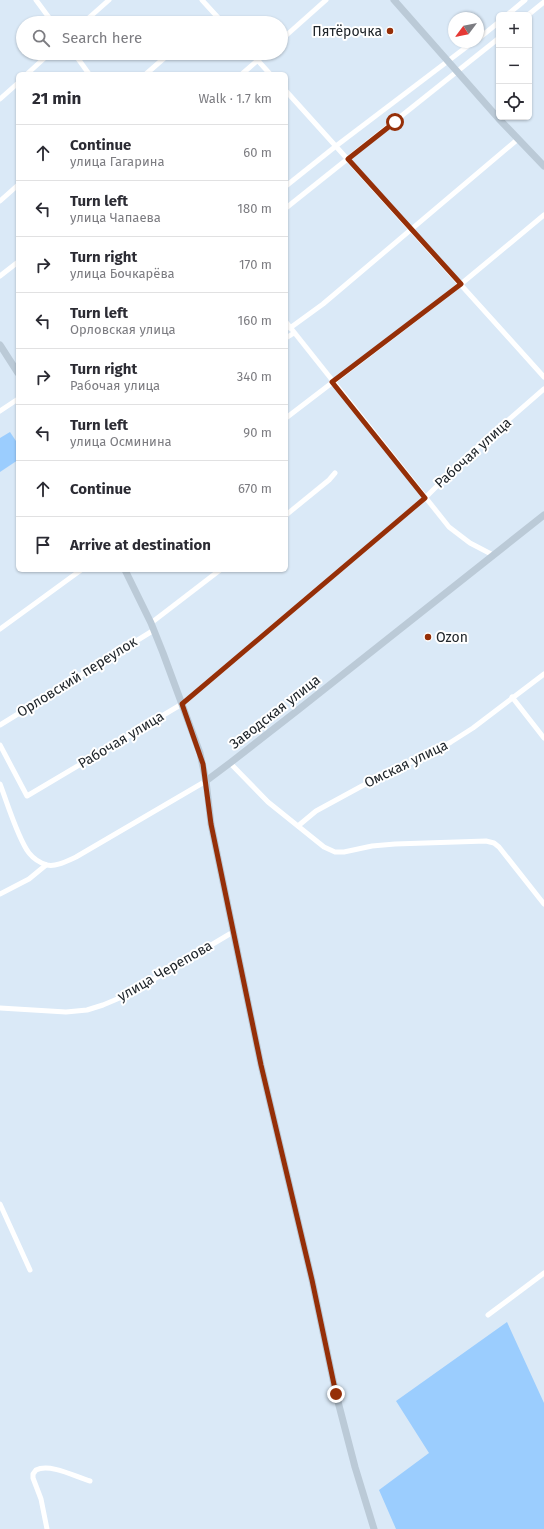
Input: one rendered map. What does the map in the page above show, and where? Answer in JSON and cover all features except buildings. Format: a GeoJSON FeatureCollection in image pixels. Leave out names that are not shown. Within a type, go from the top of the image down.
{"type":"FeatureCollection","features":[{"type":"Feature","properties":{"kind":"street"},"geometry":{"type":"LineString","coordinates":[[36,0],[48,16]]}},
{"type":"Feature","properties":{"kind":"street"},"geometry":{"type":"LineString","coordinates":[[91,16],[109,0]]}},
{"type":"Feature","properties":{"kind":"street"},"geometry":{"type":"LineString","coordinates":[[202,0],[216,16]]}},
{"type":"Feature","properties":{"kind":"street"},"geometry":{"type":"LineString","coordinates":[[288,34],[326,0]]}},
{"type":"Feature","properties":{"kind":"street"},"geometry":{"type":"LineString","coordinates":[[394,0],[544,166]]}},
{"type":"Feature","properties":{"kind":"street"},"geometry":{"type":"LineString","coordinates":[[511,12],[525,0]]}},
{"type":"Feature","properties":{"kind":"street"},"geometry":{"type":"LineString","coordinates":[[532,12],[544,2]]}},
{"type":"Feature","properties":{"kind":"street"},"geometry":{"type":"LineString","coordinates":[[484,34],[496,24]]}},
{"type":"Feature","properties":{"kind":"street"},"geometry":{"type":"LineString","coordinates":[[288,206],[496,40]]}},
{"type":"Feature","properties":{"kind":"street"},"geometry":{"type":"LineString","coordinates":[[288,184],[465,48]]}},
{"type":"Feature","properties":{"kind":"street"},"geometry":{"type":"LineString","coordinates":[[29,72],[42,60]]}},
{"type":"Feature","properties":{"kind":"street"},"geometry":{"type":"LineString","coordinates":[[79,60],[88,72]]}},
{"type":"Feature","properties":{"kind":"street"},"geometry":{"type":"LineString","coordinates":[[148,72],[162,60]]}},
{"type":"Feature","properties":{"kind":"street"},"geometry":{"type":"LineString","coordinates":[[244,72],[258,60],[268,72]]}},
{"type":"Feature","properties":{"kind":"street"},"geometry":{"type":"LineString","coordinates":[[0,99],[16,85]]}},
{"type":"Feature","properties":{"kind":"street"},"geometry":{"type":"LineString","coordinates":[[288,93],[544,377]]}},
{"type":"Feature","properties":{"kind":"street"},"geometry":{"type":"LineString","coordinates":[[290,328],[323,304],[518,139]]}},
{"type":"Feature","properties":{"kind":"street"},"geometry":{"type":"LineString","coordinates":[[0,201],[16,187]]}},
{"type":"Feature","properties":{"kind":"street"},"geometry":{"type":"LineString","coordinates":[[288,416],[461,284],[544,215]]}},
{"type":"Feature","properties":{"kind":"street"},"geometry":{"type":"LineString","coordinates":[[0,276],[16,264]]}},
{"type":"Feature","properties":{"kind":"street"},"geometry":{"type":"LineString","coordinates":[[288,325],[448,526],[470,543],[493,555]]}},
{"type":"Feature","properties":{"kind":"street"},"geometry":{"type":"LineString","coordinates":[[288,337],[294,333]]}},
{"type":"Feature","properties":{"kind":"street"},"geometry":{"type":"LineString","coordinates":[[0,345],[16,370]]}},
{"type":"Feature","properties":{"kind":"street","name":"Рабочая улица"},"geometry":{"type":"LineString","coordinates":[[0,745],[27,796],[182,704],[425,498],[468,455],[544,389]]}},
{"type":"Feature","properties":{"kind":"street"},"geometry":{"type":"LineString","coordinates":[[0,411],[16,400]]}},
{"type":"Feature","properties":{"kind":"street"},"geometry":{"type":"LineString","coordinates":[[288,513],[329,480],[335,473]]}},
{"type":"Feature","properties":{"kind":"street","name":"Заводская улица"},"geometry":{"type":"LineString","coordinates":[[0,894],[29,879],[46,865],[54,865],[76,857],[206,781],[544,515]]}},
{"type":"Feature","properties":{"kind":"street"},"geometry":{"type":"LineString","coordinates":[[0,629],[78,572]]}},
{"type":"Feature","properties":{"kind":"street"},"geometry":{"type":"LineString","coordinates":[[126,572],[153,626],[200,753],[206,781],[211,824],[261,1065],[312,1280],[336,1394],[355,1467],[374,1529]]}},
{"type":"Feature","properties":{"kind":"street","name":"Орловский переулок"},"geometry":{"type":"LineString","coordinates":[[0,725],[153,626],[218,572]]}},
{"type":"Feature","properties":{"kind":"street","name":"Омская улица"},"geometry":{"type":"LineString","coordinates":[[298,826],[316,811],[384,774],[430,754],[452,742],[473,728],[544,674]]}},
{"type":"Feature","properties":{"kind":"street"},"geometry":{"type":"LineString","coordinates":[[512,698],[544,738]]}},
{"type":"Feature","properties":{"kind":"street"},"geometry":{"type":"LineString","coordinates":[[230,763],[268,802],[324,847],[335,852],[395,844],[486,841],[494,843],[544,904]]}},
{"type":"Feature","properties":{"kind":"street"},"geometry":{"type":"LineString","coordinates":[[0,784],[28,852],[36,860],[46,865]]}},
{"type":"Feature","properties":{"kind":"street","name":"улица Черепова"},"geometry":{"type":"LineString","coordinates":[[0,1008],[66,1012],[87,1010],[103,1005],[129,994],[233,932]]}},
{"type":"Feature","properties":{"kind":"street"},"geometry":{"type":"LineString","coordinates":[[0,1204],[30,1270]]}},
{"type":"Feature","properties":{"kind":"street"},"geometry":{"type":"LineString","coordinates":[[488,1316],[544,1273]]}},
{"type":"Feature","properties":{"kind":"street"},"geometry":{"type":"LineString","coordinates":[[47,1529],[41,1499],[33,1478],[36,1470],[45,1467],[90,1481]]}},
{"type":"Feature","properties":{"kind":"shaded area"},"geometry":{"type":"Polygon","coordinates":[[[10,432],[16,441],[16,461],[0,472],[0,438],[10,432]]]}},
{"type":"Feature","properties":{"kind":"shaded area"},"geometry":{"type":"Polygon","coordinates":[[[507,1322],[544,1403],[544,1529],[396,1529],[379,1490],[429,1453],[396,1401],[507,1322]]]}},
{"type":"Feature","properties":{"kind":"place","name":"Пятёрочка"},"geometry":{"type":"Point","coordinates":[390,31]}},
{"type":"Feature","properties":{"kind":"place","name":"Ozon"},"geometry":{"type":"Point","coordinates":[428,637]}},
{"type":"Feature","properties":{"kind":"route"},"geometry":{"type":"LineString","coordinates":[[336,1394],[312,1280],[261,1065],[211,824],[203,764],[182,704],[425,498],[332,382],[461,284],[348,159],[395,122]]}}]}
